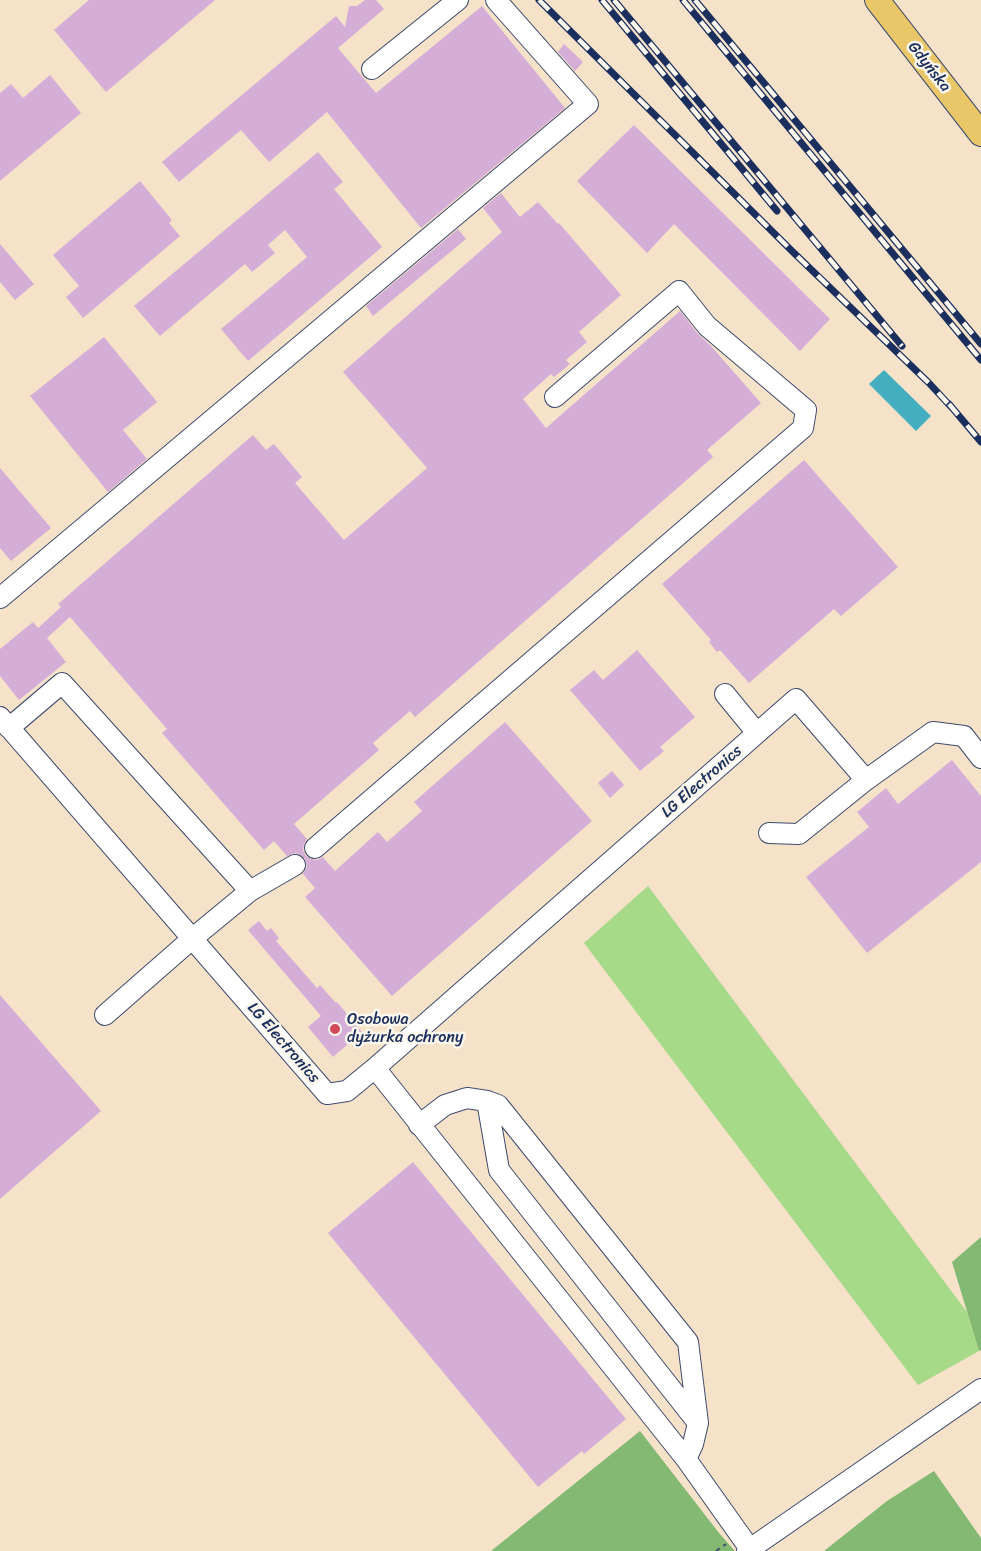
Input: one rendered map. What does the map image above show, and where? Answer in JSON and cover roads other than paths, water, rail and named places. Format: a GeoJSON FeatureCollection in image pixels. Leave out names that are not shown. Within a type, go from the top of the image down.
{"type":"FeatureCollection","features":[{"type":"Feature","properties":{"kind":"main road","name":"Gdyńska"},"geometry":{"type":"LineString","coordinates":[[877,0],[981,134]]}},
{"type":"Feature","properties":{"kind":"street"},"geometry":{"type":"LineString","coordinates":[[372,69],[458,0]]}},
{"type":"Feature","properties":{"kind":"street"},"geometry":{"type":"LineString","coordinates":[[0,598],[588,104],[496,0]]}},
{"type":"Feature","properties":{"kind":"street"},"geometry":{"type":"LineString","coordinates":[[315,848],[803,428],[806,410],[707,326],[679,291],[555,397]]}},
{"type":"Feature","properties":{"kind":"street"},"geometry":{"type":"LineString","coordinates":[[5,722],[62,683],[250,891]]}},
{"type":"Feature","properties":{"kind":"street"},"geometry":{"type":"LineString","coordinates":[[725,694],[757,733]]}},
{"type":"Feature","properties":{"kind":"street","name":"LG Electronics"},"geometry":{"type":"LineString","coordinates":[[5,722],[327,1094],[347,1090],[375,1068],[796,699],[866,780]]}},
{"type":"Feature","properties":{"kind":"street"},"geometry":{"type":"LineString","coordinates":[[769,833],[799,834],[866,780],[933,732],[964,736],[981,758]]}},
{"type":"Feature","properties":{"kind":"street"},"geometry":{"type":"LineString","coordinates":[[105,1015],[250,891],[295,865]]}},
{"type":"Feature","properties":{"kind":"street"},"geometry":{"type":"LineString","coordinates":[[375,1068],[686,1459],[748,1550],[981,1389]]}},
{"type":"Feature","properties":{"kind":"street"},"geometry":{"type":"LineString","coordinates":[[419,1125],[445,1105],[467,1098],[498,1105],[688,1342],[698,1423],[693,1444],[686,1459]]}},
{"type":"Feature","properties":{"kind":"street"},"geometry":{"type":"LineString","coordinates":[[487,1101],[499,1170],[698,1423]]}},
{"type":"Feature","properties":{"kind":"water"},"geometry":{"type":"Polygon","coordinates":[[[884,370],[931,416],[916,431],[869,384],[884,370]]]}},
{"type":"Feature","properties":{"kind":"railway"},"geometry":{"type":"LineString","coordinates":[[539,0],[953,409]]}},
{"type":"Feature","properties":{"kind":"railway"},"geometry":{"type":"LineString","coordinates":[[602,0],[777,211]]}},
{"type":"Feature","properties":{"kind":"railway"},"geometry":{"type":"LineString","coordinates":[[614,0],[902,346]]}},
{"type":"Feature","properties":{"kind":"railway"},"geometry":{"type":"LineString","coordinates":[[683,0],[981,360]]}},
{"type":"Feature","properties":{"kind":"railway"},"geometry":{"type":"LineString","coordinates":[[695,0],[981,344]]}},
{"type":"Feature","properties":{"kind":"railway"},"geometry":{"type":"LineString","coordinates":[[949,404],[981,442]]}},
{"type":"Feature","properties":{"kind":"place","name":"Osobowa dyżurka ochrony"},"geometry":{"type":"Point","coordinates":[335,1029]}}]}
